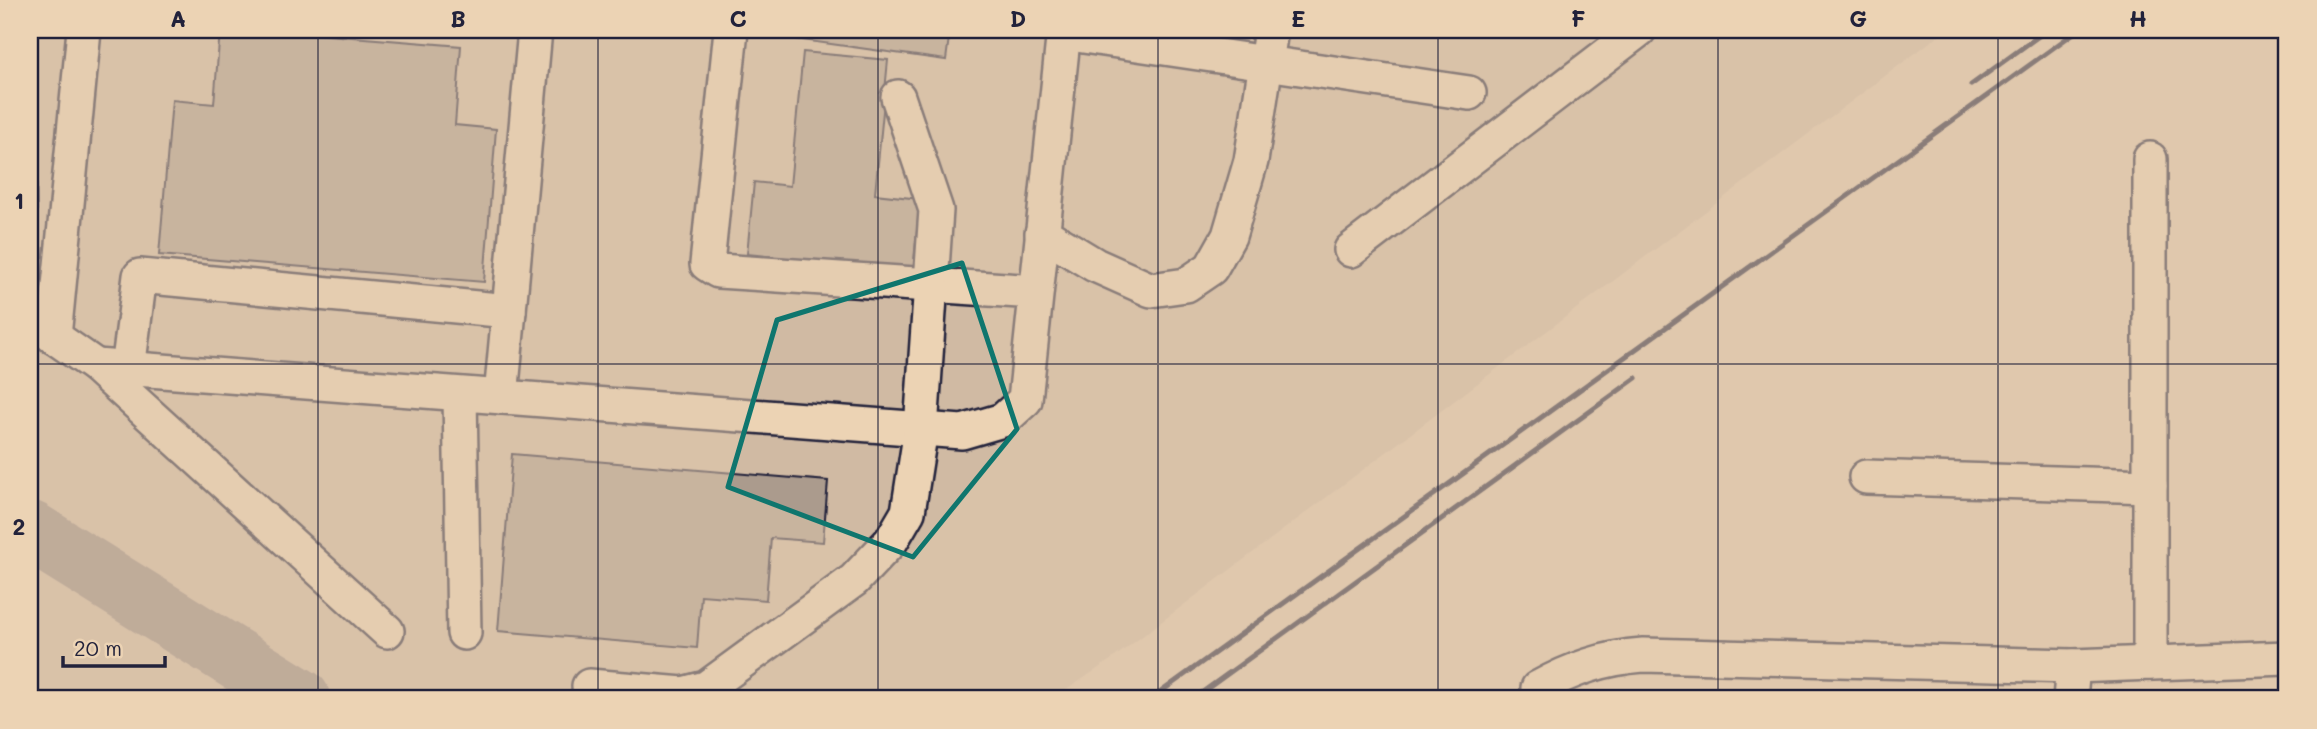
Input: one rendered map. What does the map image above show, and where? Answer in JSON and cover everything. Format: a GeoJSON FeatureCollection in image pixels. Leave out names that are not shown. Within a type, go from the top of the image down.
{"type":"FeatureCollection","features":[{"type":"Feature","properties":{"kind":"street"},"geometry":{"type":"LineString","coordinates":[[84,30],[42,329],[112,367],[387,631]]}},
{"type":"Feature","properties":{"kind":"street"},"geometry":{"type":"LineString","coordinates":[[501,397],[535,30]]}},
{"type":"Feature","properties":{"kind":"street"},"geometry":{"type":"LineString","coordinates":[[731,30],[707,264],[718,271],[1036,292]]}},
{"type":"Feature","properties":{"kind":"street"},"geometry":{"type":"LineString","coordinates":[[1042,233],[1095,265],[1151,290],[1186,285],[1211,268],[1229,236],[1251,161],[1271,30]]}},
{"type":"Feature","properties":{"kind":"street"},"geometry":{"type":"LineString","coordinates":[[1351,250],[1639,30]]}},
{"type":"Feature","properties":{"kind":"street"},"geometry":{"type":"LineString","coordinates":[[112,367],[962,432],[1003,420],[1025,400],[1063,32],[1469,93]]}},
{"type":"Feature","properties":{"kind":"street"},"geometry":{"type":"LineString","coordinates":[[589,686],[683,694],[706,688],[854,580],[891,541],[908,512],[921,429],[936,210],[898,97]]}},
{"type":"Feature","properties":{"kind":"street"},"geometry":{"type":"LineString","coordinates":[[2150,159],[2150,663]]}},
{"type":"Feature","properties":{"kind":"street"},"geometry":{"type":"LineString","coordinates":[[112,367],[140,276],[509,311]]}},
{"type":"Feature","properties":{"kind":"street"},"geometry":{"type":"LineString","coordinates":[[460,395],[464,633]]}},
{"type":"Feature","properties":{"kind":"street"},"geometry":{"type":"LineString","coordinates":[[1866,477],[2150,486]]}},
{"type":"Feature","properties":{"kind":"street"},"geometry":{"type":"LineString","coordinates":[[1538,688],[1570,670],[1611,658],[1643,655],[2073,666],[2287,658]]}},
{"type":"Feature","properties":{"kind":"street"},"geometry":{"type":"LineString","coordinates":[[2070,699],[2073,666]]}},
{"type":"Feature","properties":{"kind":"highlighted area"},"geometry":{"type":"Polygon","coordinates":[[[962,263],[1017,429],[913,557],[728,487],[777,320],[962,263]]]}},
{"type":"Feature","properties":{"kind":"shaded area"},"geometry":{"type":"Polygon","coordinates":[[[30,30],[1946,30],[1112,659],[1053,699],[30,699],[30,30]]]}},
{"type":"Feature","properties":{"kind":"building"},"geometry":{"type":"Polygon","coordinates":[[[30,30],[34,30],[37,217],[30,217],[30,30]]]}},
{"type":"Feature","properties":{"kind":"building"},"geometry":{"type":"Polygon","coordinates":[[[220,30],[267,30],[461,46],[455,125],[496,129],[484,282],[159,255],[172,100],[214,104],[220,30]]]}},
{"type":"Feature","properties":{"kind":"building"},"geometry":{"type":"Polygon","coordinates":[[[767,30],[950,30],[946,60],[766,35],[767,30]]]}},
{"type":"Feature","properties":{"kind":"building"},"geometry":{"type":"Polygon","coordinates":[[[803,52],[888,60],[875,194],[920,199],[913,271],[747,254],[754,182],[790,186],[803,52]]]}},
{"type":"Feature","properties":{"kind":"building"},"geometry":{"type":"Polygon","coordinates":[[[512,454],[828,481],[823,542],[771,538],[766,600],[701,595],[697,648],[498,631],[512,454]]]}},
{"type":"Feature","properties":{"kind":"waterway"},"geometry":{"type":"LineString","coordinates":[[30,531],[300,699]]}},
{"type":"Feature","properties":{"kind":"railway"},"geometry":{"type":"LineString","coordinates":[[1971,85],[2047,30]]}},
{"type":"Feature","properties":{"kind":"railway"},"geometry":{"type":"LineString","coordinates":[[1151,699],[2078,30]]}},
{"type":"Feature","properties":{"kind":"railway"},"geometry":{"type":"LineString","coordinates":[[1193,699],[1636,378]]}}]}
